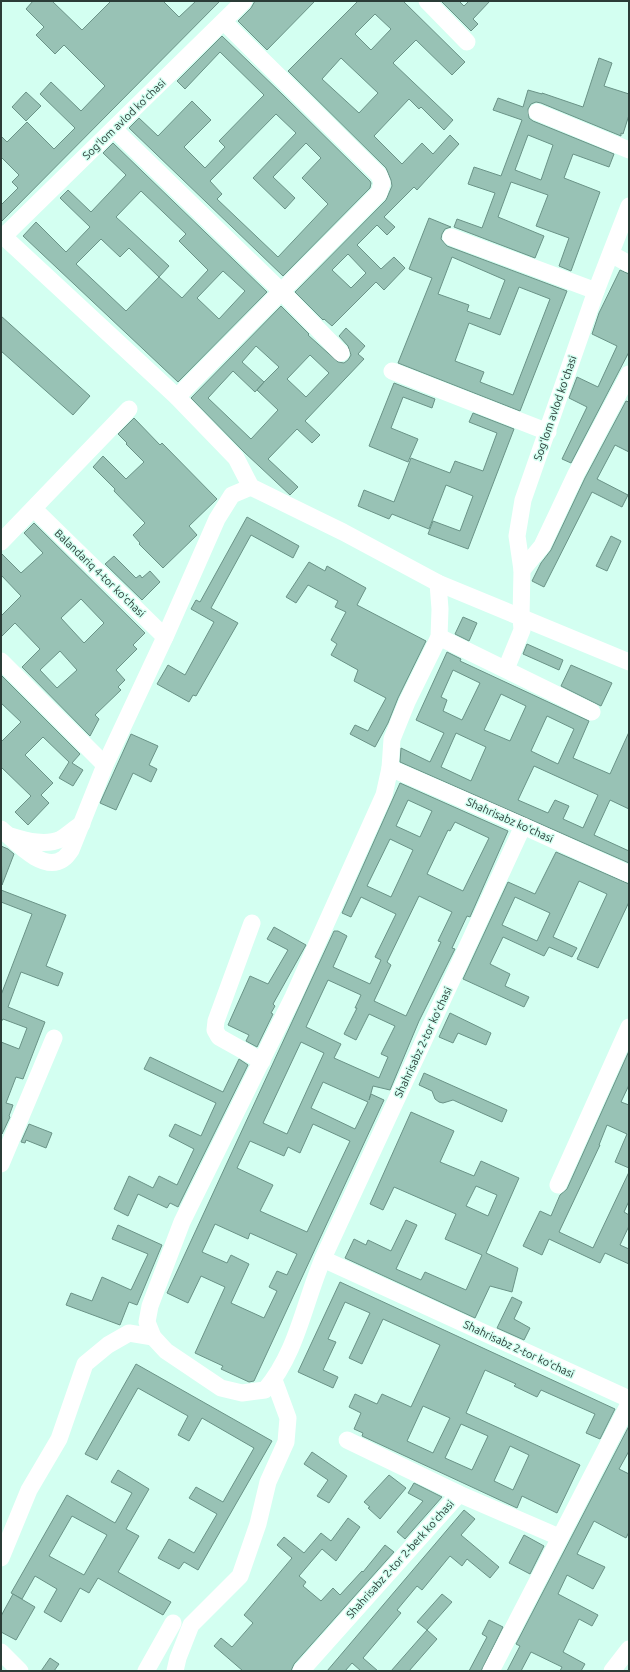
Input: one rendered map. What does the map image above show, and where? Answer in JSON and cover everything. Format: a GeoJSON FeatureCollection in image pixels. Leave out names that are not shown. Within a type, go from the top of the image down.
{"type":"FeatureCollection","features":[{"type":"Feature","properties":{"kind":"street","name":"Sogʻlom avlod koʻchasi"},"geometry":{"type":"LineString","coordinates":[[2,235],[114,129],[244,1]]}},
{"type":"Feature","properties":{"kind":"street"},"geometry":{"type":"LineString","coordinates":[[427,1],[467,42]]}},
{"type":"Feature","properties":{"kind":"street"},"geometry":{"type":"LineString","coordinates":[[177,397],[375,198],[379,193],[382,183],[378,175],[224,22]]}},
{"type":"Feature","properties":{"kind":"street"},"geometry":{"type":"LineString","coordinates":[[538,112],[629,150]]}},
{"type":"Feature","properties":{"kind":"street"},"geometry":{"type":"LineString","coordinates":[[114,129],[281,291],[342,353]]}},
{"type":"Feature","properties":{"kind":"street","name":"Sogʻlom avlod koʻchasi"},"geometry":{"type":"LineString","coordinates":[[506,669],[522,630],[522,570],[517,536],[523,500],[596,291],[629,206]]}},
{"type":"Feature","properties":{"kind":"street"},"geometry":{"type":"LineString","coordinates":[[2,235],[177,397],[236,458],[252,487],[343,532],[438,583],[629,662]]}},
{"type":"Feature","properties":{"kind":"street"},"geometry":{"type":"LineString","coordinates":[[451,237],[596,291]]}},
{"type":"Feature","properties":{"kind":"street"},"geometry":{"type":"LineString","coordinates":[[611,254],[629,264]]}},
{"type":"Feature","properties":{"kind":"street"},"geometry":{"type":"LineString","coordinates":[[392,371],[548,432]]}},
{"type":"Feature","properties":{"kind":"street"},"geometry":{"type":"LineString","coordinates":[[522,570],[542,546],[576,474],[629,374]]}},
{"type":"Feature","properties":{"kind":"street"},"geometry":{"type":"LineString","coordinates":[[1,542],[128,409]]}},
{"type":"Feature","properties":{"kind":"street"},"geometry":{"type":"LineString","coordinates":[[5,832],[29,841],[47,842],[61,839],[82,824],[105,765],[165,637],[217,519],[232,495],[252,487]]}},
{"type":"Feature","properties":{"kind":"street","name":"Balandariq 4-tor koʻchasi"},"geometry":{"type":"LineString","coordinates":[[34,509],[165,637]]}},
{"type":"Feature","properties":{"kind":"street"},"geometry":{"type":"LineString","coordinates":[[175,1671],[178,1658],[191,1625],[240,1576],[258,1524],[268,1482],[286,1442],[288,1418],[274,1380],[265,1390],[242,1393],[221,1388],[166,1351],[154,1337],[147,1322],[150,1306],[182,1222],[293,997],[384,796],[390,768],[392,739],[407,702],[439,637],[440,608],[438,583]]}},
{"type":"Feature","properties":{"kind":"street"},"geometry":{"type":"LineString","coordinates":[[439,637],[592,712]]}},
{"type":"Feature","properties":{"kind":"street"},"geometry":{"type":"LineString","coordinates":[[1,661],[105,765]]}},
{"type":"Feature","properties":{"kind":"street","name":"Shahrisabz koʻchasi"},"geometry":{"type":"LineString","coordinates":[[390,768],[629,874]]}},
{"type":"Feature","properties":{"kind":"street","name":"Shahrisabz 2-tor koʻchasi"},"geometry":{"type":"LineString","coordinates":[[274,1380],[286,1359],[322,1259],[523,826]]}},
{"type":"Feature","properties":{"kind":"street"},"geometry":{"type":"LineString","coordinates":[[252,923],[216,1021],[215,1030],[219,1037],[262,1061]]}},
{"type":"Feature","properties":{"kind":"street"},"geometry":{"type":"LineString","coordinates":[[558,1186],[629,1027]]}},
{"type":"Feature","properties":{"kind":"street"},"geometry":{"type":"LineString","coordinates":[[1,1164],[54,1038]]}},
{"type":"Feature","properties":{"kind":"street","name":"Shahrisabz 2-tor koʻchasi"},"geometry":{"type":"LineString","coordinates":[[322,1259],[629,1399]]}},
{"type":"Feature","properties":{"kind":"street"},"geometry":{"type":"LineString","coordinates":[[1,1558],[29,1490],[59,1439],[85,1364],[108,1345],[129,1333],[154,1337]]}},
{"type":"Feature","properties":{"kind":"street"},"geometry":{"type":"LineString","coordinates":[[491,1671],[629,1404]]}},
{"type":"Feature","properties":{"kind":"street"},"geometry":{"type":"LineString","coordinates":[[347,1440],[459,1494]]}},
{"type":"Feature","properties":{"kind":"street","name":"Shahrisabz 2-tor 2-berk koʻchasi"},"geometry":{"type":"LineString","coordinates":[[301,1671],[459,1494],[559,1537]]}},
{"type":"Feature","properties":{"kind":"street"},"geometry":{"type":"LineString","coordinates":[[146,1671],[174,1623]]}},
{"type":"Feature","properties":{"kind":"street"},"geometry":{"type":"LineString","coordinates":[[612,1671],[629,1649]]}},
{"type":"Feature","properties":{"kind":"street"},"geometry":{"type":"LineString","coordinates":[[1,1652],[20,1671]]}},
{"type":"Feature","properties":{"kind":"building"},"geometry":{"type":"Polygon","coordinates":[[[33,1],[52,1],[82,30],[111,1],[163,1],[179,17],[196,1],[220,1],[1,222],[1,205],[18,188],[12,182],[19,175],[1,157],[1,136],[7,142],[27,122],[54,149],[75,128],[40,94],[51,82],[81,111],[105,86],[64,45],[55,54],[36,35],[44,27],[26,9],[33,1]]]}},
{"type":"Feature","properties":{"kind":"building"},"geometry":{"type":"Polygon","coordinates":[[[255,1],[315,1],[267,50],[238,21],[251,8],[255,1]]]}},
{"type":"Feature","properties":{"kind":"building"},"geometry":{"type":"Polygon","coordinates":[[[358,1],[403,1],[465,62],[452,75],[416,40],[393,63],[453,120],[444,130],[421,107],[419,109],[409,99],[374,136],[402,164],[422,143],[433,154],[450,135],[459,144],[417,190],[414,187],[384,217],[395,227],[387,235],[377,225],[357,245],[381,269],[394,257],[405,268],[384,290],[376,282],[332,326],[324,319],[323,320],[295,292],[386,200],[392,186],[391,180],[386,168],[288,71],[358,1]],[[375,14],[355,34],[371,50],[391,29],[375,14]],[[341,58],[322,79],[359,113],[378,93],[341,58]],[[348,254],[332,270],[351,288],[366,273],[348,254]]]}},
{"type":"Feature","properties":{"kind":"building"},"geometry":{"type":"Polygon","coordinates":[[[441,1],[459,1],[464,6],[469,1],[490,1],[473,19],[478,24],[471,31],[441,1]]]}},
{"type":"Feature","properties":{"kind":"building"},"geometry":{"type":"Polygon","coordinates":[[[222,36],[370,181],[370,188],[283,276],[129,128],[139,118],[158,136],[192,101],[211,120],[184,147],[205,168],[225,147],[219,141],[264,95],[220,52],[185,89],[177,81],[222,36]],[[276,114],[210,181],[222,194],[217,199],[278,257],[328,204],[302,178],[321,158],[306,143],[273,177],[295,198],[285,209],[253,178],[296,133],[276,114]]]}},
{"type":"Feature","properties":{"kind":"building"},"geometry":{"type":"Polygon","coordinates":[[[599,58],[612,63],[604,86],[629,94],[629,115],[621,136],[541,103],[536,102],[531,104],[528,109],[529,118],[533,121],[614,154],[609,167],[573,154],[564,178],[600,192],[571,271],[559,266],[569,238],[536,226],[548,195],[511,182],[498,217],[544,236],[535,258],[454,227],[457,219],[482,228],[495,193],[468,184],[474,167],[501,176],[522,120],[493,110],[498,98],[523,107],[528,90],[542,93],[583,107],[599,58]],[[528,135],[515,170],[541,180],[553,145],[528,135]]]}},
{"type":"Feature","properties":{"kind":"building"},"geometry":{"type":"Polygon","coordinates":[[[26,92],[41,106],[26,121],[12,107],[26,92]]]}},
{"type":"Feature","properties":{"kind":"building"},"geometry":{"type":"Polygon","coordinates":[[[113,143],[267,292],[178,382],[23,236],[36,222],[66,252],[90,227],[60,198],[68,190],[91,212],[126,175],[103,153],[113,143]],[[141,191],[116,217],[169,266],[159,277],[182,298],[208,270],[179,241],[186,234],[141,191]],[[101,239],[76,264],[126,311],[159,277],[129,248],[120,257],[101,239]],[[223,271],[197,298],[219,319],[245,291],[223,271]]]}},
{"type":"Feature","properties":{"kind":"building"},"geometry":{"type":"Polygon","coordinates":[[[429,218],[451,227],[445,229],[442,234],[441,239],[447,246],[567,291],[520,411],[398,363],[432,278],[409,269],[429,218]],[[452,257],[438,294],[469,305],[467,311],[490,319],[505,280],[452,257]],[[519,287],[500,335],[469,323],[455,361],[484,372],[480,382],[513,395],[550,299],[519,287]]]}},
{"type":"Feature","properties":{"kind":"building"},"geometry":{"type":"Polygon","coordinates":[[[620,270],[629,274],[629,352],[571,463],[562,459],[587,407],[569,398],[577,377],[598,387],[617,346],[592,334],[599,313],[620,270]]]}},
{"type":"Feature","properties":{"kind":"building"},"geometry":{"type":"Polygon","coordinates":[[[281,306],[309,334],[308,335],[338,362],[344,363],[351,355],[348,346],[339,336],[346,328],[365,346],[358,354],[364,359],[305,421],[320,435],[312,443],[297,429],[268,459],[298,487],[290,495],[244,452],[191,398],[281,306]],[[256,346],[242,362],[264,382],[279,367],[256,346]],[[310,355],[287,379],[306,397],[329,373],[310,355]],[[233,371],[208,398],[251,439],[278,410],[257,390],[264,382],[255,392],[233,371]]]}},
{"type":"Feature","properties":{"kind":"building"},"geometry":{"type":"Polygon","coordinates":[[[1,316],[90,396],[73,415],[1,351],[1,316]]]}},
{"type":"Feature","properties":{"kind":"building"},"geometry":{"type":"Polygon","coordinates":[[[394,383],[435,399],[432,408],[403,397],[391,428],[418,439],[408,462],[369,446],[394,383]]]}},
{"type":"Feature","properties":{"kind":"building"},"geometry":{"type":"Polygon","coordinates":[[[626,401],[629,402],[629,452],[615,445],[597,479],[628,495],[622,507],[592,492],[544,587],[532,581],[541,563],[551,550],[585,478],[626,401]]]}},
{"type":"Feature","properties":{"kind":"building"},"geometry":{"type":"Polygon","coordinates":[[[473,413],[514,429],[468,549],[428,534],[433,521],[460,531],[473,496],[446,485],[429,529],[392,514],[389,519],[358,506],[364,490],[394,502],[411,458],[450,473],[455,461],[483,471],[497,433],[469,422],[473,413]]]}},
{"type":"Feature","properties":{"kind":"building"},"geometry":{"type":"Polygon","coordinates":[[[134,418],[160,445],[162,443],[217,499],[189,526],[197,535],[163,568],[139,544],[140,543],[133,535],[145,523],[93,467],[103,456],[126,479],[144,462],[118,434],[134,418]]]}},
{"type":"Feature","properties":{"kind":"building"},"geometry":{"type":"Polygon","coordinates":[[[247,517],[299,546],[293,558],[251,535],[211,608],[238,623],[196,696],[193,695],[189,702],[157,684],[168,665],[185,675],[214,622],[191,609],[196,600],[200,602],[247,517]]]}},
{"type":"Feature","properties":{"kind":"building"},"geometry":{"type":"Polygon","coordinates":[[[34,523],[145,633],[133,645],[137,649],[116,670],[125,680],[118,687],[121,690],[95,715],[99,719],[90,736],[22,667],[40,649],[15,623],[1,637],[1,616],[21,596],[1,575],[1,553],[21,573],[43,553],[24,533],[34,523]],[[81,599],[61,618],[84,643],[104,623],[81,599]],[[60,651],[40,670],[57,688],[77,670],[60,651]]]}},
{"type":"Feature","properties":{"kind":"building"},"geometry":{"type":"Polygon","coordinates":[[[611,536],[621,541],[607,571],[596,566],[611,536]]]}},
{"type":"Feature","properties":{"kind":"building"},"geometry":{"type":"Polygon","coordinates":[[[114,556],[136,578],[140,575],[142,578],[150,571],[160,582],[142,600],[105,564],[114,556]]]}},
{"type":"Feature","properties":{"kind":"building"},"geometry":{"type":"Polygon","coordinates":[[[309,562],[325,571],[327,566],[366,588],[357,605],[426,641],[398,698],[388,723],[375,747],[350,734],[355,725],[368,731],[386,698],[354,681],[358,670],[331,655],[337,644],[331,640],[346,612],[335,607],[338,601],[308,585],[296,603],[286,597],[309,562]]]}},
{"type":"Feature","properties":{"kind":"building"},"geometry":{"type":"Polygon","coordinates":[[[463,617],[477,623],[469,641],[455,634],[463,617]]]}},
{"type":"Feature","properties":{"kind":"building"},"geometry":{"type":"Polygon","coordinates":[[[527,644],[563,660],[559,670],[523,654],[527,644]]]}},
{"type":"Feature","properties":{"kind":"building"},"geometry":{"type":"Polygon","coordinates":[[[447,652],[461,659],[460,661],[589,721],[573,758],[610,774],[629,732],[629,809],[610,800],[594,835],[629,851],[629,863],[400,762],[401,748],[430,762],[444,733],[416,720],[447,652]],[[453,670],[441,697],[447,700],[443,711],[462,720],[480,683],[453,670]],[[501,694],[484,730],[510,741],[526,706],[501,694]],[[547,716],[531,751],[558,764],[574,729],[547,716]],[[456,733],[441,767],[471,781],[486,747],[456,733]],[[534,766],[518,800],[548,813],[555,800],[569,806],[563,819],[583,828],[598,795],[534,766]]]}},
{"type":"Feature","properties":{"kind":"building"},"geometry":{"type":"Polygon","coordinates":[[[571,665],[612,683],[601,706],[561,686],[571,665]]]}},
{"type":"Feature","properties":{"kind":"building"},"geometry":{"type":"Polygon","coordinates":[[[1,675],[80,754],[72,763],[83,770],[73,786],[59,778],[69,762],[43,737],[25,755],[53,783],[41,795],[49,803],[28,825],[15,812],[31,796],[1,767],[1,742],[21,722],[1,703],[1,675]]]}},
{"type":"Feature","properties":{"kind":"building"},"geometry":{"type":"Polygon","coordinates":[[[131,734],[158,746],[149,765],[157,769],[151,782],[133,773],[116,810],[100,803],[131,734]]]}},
{"type":"Feature","properties":{"kind":"building"},"geometry":{"type":"Polygon","coordinates":[[[400,783],[508,831],[470,917],[467,916],[452,948],[455,949],[419,1021],[390,1090],[373,1086],[369,1100],[371,1094],[384,1100],[254,1381],[249,1382],[221,1369],[223,1366],[195,1353],[225,1287],[201,1276],[188,1303],[167,1293],[334,931],[338,931],[347,936],[333,967],[370,984],[381,960],[375,957],[396,914],[361,897],[351,917],[342,913],[400,783]],[[408,800],[396,826],[420,837],[432,811],[408,800]],[[455,822],[450,831],[448,830],[427,874],[463,891],[489,838],[455,822]],[[390,839],[367,886],[391,897],[413,850],[390,839]],[[419,896],[387,962],[391,965],[374,1001],[406,1016],[441,942],[438,941],[452,912],[419,896]],[[328,980],[306,1027],[341,1044],[334,1058],[379,1078],[388,1057],[381,1054],[395,1026],[369,1014],[356,1040],[344,1034],[357,1008],[355,1008],[361,995],[328,980]],[[301,1042],[263,1123],[287,1134],[324,1053],[301,1042]],[[323,1082],[311,1108],[355,1129],[368,1102],[323,1082]],[[313,1124],[300,1153],[288,1147],[284,1156],[250,1141],[237,1168],[273,1185],[260,1211],[307,1232],[350,1141],[313,1124]],[[215,1224],[202,1252],[227,1263],[231,1255],[249,1264],[231,1303],[264,1318],[277,1291],[269,1287],[277,1271],[287,1275],[297,1254],[250,1233],[248,1239],[215,1224]]]}},
{"type":"Feature","properties":{"kind":"building"},"geometry":{"type":"Polygon","coordinates":[[[1,846],[14,854],[2,885],[1,846]]]}},
{"type":"Feature","properties":{"kind":"building"},"geometry":{"type":"Polygon","coordinates":[[[556,852],[629,884],[629,902],[598,968],[577,959],[607,894],[579,881],[553,937],[577,948],[572,957],[549,947],[544,956],[503,937],[490,964],[510,974],[505,986],[529,997],[524,1007],[463,979],[508,882],[535,894],[556,852]],[[515,897],[502,925],[537,941],[550,913],[515,897]]]}},
{"type":"Feature","properties":{"kind":"building"},"geometry":{"type":"Polygon","coordinates":[[[1,890],[66,915],[46,966],[63,973],[58,986],[21,972],[8,1007],[45,1022],[23,1079],[16,1077],[6,1103],[13,1105],[9,1116],[10,1117],[2,1134],[1,1042],[19,1049],[27,1028],[3,1019],[1,1022],[1,995],[32,914],[1,902],[1,890]]]}},
{"type":"Feature","properties":{"kind":"building"},"geometry":{"type":"Polygon","coordinates":[[[274,927],[306,945],[273,1004],[275,1006],[271,1013],[273,1014],[257,1047],[246,1041],[249,1035],[228,1025],[250,976],[268,984],[288,950],[267,939],[274,927]]]}},
{"type":"Feature","properties":{"kind":"building"},"geometry":{"type":"Polygon","coordinates":[[[450,1013],[491,1033],[486,1045],[458,1033],[453,1043],[439,1037],[450,1013]]]}},
{"type":"Feature","properties":{"kind":"building"},"geometry":{"type":"Polygon","coordinates":[[[629,1051],[629,1085],[621,1102],[629,1105],[629,1168],[615,1162],[627,1134],[607,1125],[600,1145],[559,1232],[593,1248],[629,1172],[629,1201],[624,1212],[629,1215],[629,1226],[620,1245],[629,1249],[629,1264],[605,1253],[600,1263],[549,1239],[542,1255],[523,1246],[540,1211],[551,1216],[560,1195],[567,1189],[629,1051]]]}},
{"type":"Feature","properties":{"kind":"building"},"geometry":{"type":"Polygon","coordinates":[[[150,1057],[223,1092],[239,1059],[248,1065],[178,1207],[170,1203],[167,1208],[138,1194],[128,1216],[114,1209],[129,1176],[153,1188],[159,1176],[177,1185],[194,1149],[169,1136],[175,1124],[201,1136],[216,1103],[144,1069],[150,1057]]]}},
{"type":"Feature","properties":{"kind":"building"},"geometry":{"type":"Polygon","coordinates":[[[424,1073],[507,1110],[502,1122],[453,1100],[443,1103],[439,1102],[435,1099],[432,1091],[419,1085],[424,1073]]]}},
{"type":"Feature","properties":{"kind":"building"},"geometry":{"type":"Polygon","coordinates":[[[411,1112],[454,1131],[440,1162],[474,1176],[481,1161],[519,1178],[486,1253],[518,1268],[512,1292],[490,1286],[475,1318],[345,1258],[354,1239],[366,1245],[368,1240],[391,1251],[406,1220],[417,1225],[396,1269],[421,1280],[425,1272],[466,1290],[482,1255],[445,1239],[456,1214],[394,1187],[383,1210],[370,1204],[411,1112]],[[476,1186],[466,1206],[488,1216],[497,1195],[476,1186]]]}},
{"type":"Feature","properties":{"kind":"building"},"geometry":{"type":"Polygon","coordinates":[[[29,1124],[52,1133],[46,1148],[26,1140],[25,1143],[21,1142],[29,1124]]]}},
{"type":"Feature","properties":{"kind":"building"},"geometry":{"type":"Polygon","coordinates":[[[118,1225],[162,1245],[137,1305],[129,1302],[120,1325],[66,1305],[71,1293],[92,1301],[102,1277],[131,1290],[148,1254],[112,1239],[118,1225]]]}},
{"type":"Feature","properties":{"kind":"building"},"geometry":{"type":"Polygon","coordinates":[[[340,1282],[615,1409],[600,1439],[586,1433],[595,1414],[541,1390],[537,1397],[514,1386],[516,1384],[485,1370],[466,1413],[580,1465],[557,1513],[522,1496],[517,1508],[362,1436],[363,1433],[354,1429],[361,1413],[349,1407],[355,1394],[377,1404],[382,1394],[411,1407],[440,1345],[383,1319],[362,1364],[349,1358],[370,1313],[345,1302],[328,1339],[336,1342],[323,1370],[338,1377],[333,1388],[298,1372],[340,1282]],[[423,1406],[407,1441],[433,1453],[450,1418],[423,1406]],[[461,1424],[445,1458],[472,1470],[488,1436],[461,1424]],[[510,1446],[494,1481],[513,1490],[529,1455],[510,1446]]]}},
{"type":"Feature","properties":{"kind":"building"},"geometry":{"type":"Polygon","coordinates":[[[512,1297],[522,1302],[514,1319],[530,1328],[524,1340],[497,1328],[512,1297]]]}},
{"type":"Feature","properties":{"kind":"building"},"geometry":{"type":"Polygon","coordinates":[[[136,1364],[272,1441],[198,1570],[184,1562],[179,1569],[158,1558],[169,1539],[194,1553],[217,1514],[189,1498],[196,1487],[223,1502],[254,1448],[202,1418],[189,1441],[178,1435],[188,1416],[138,1388],[97,1460],[85,1454],[136,1364]]]}},
{"type":"Feature","properties":{"kind":"building"},"geometry":{"type":"Polygon","coordinates":[[[629,1426],[629,1451],[619,1469],[629,1474],[629,1532],[626,1538],[594,1521],[577,1554],[605,1567],[593,1589],[567,1575],[558,1594],[598,1615],[592,1626],[579,1619],[563,1652],[585,1664],[581,1671],[560,1671],[562,1667],[531,1652],[521,1671],[507,1671],[520,1646],[516,1644],[629,1426]]]}},
{"type":"Feature","properties":{"kind":"building"},"geometry":{"type":"Polygon","coordinates":[[[312,1452],[347,1476],[329,1503],[317,1496],[328,1480],[304,1464],[312,1452]]]}},
{"type":"Feature","properties":{"kind":"building"},"geometry":{"type":"Polygon","coordinates":[[[118,1470],[149,1489],[126,1529],[139,1536],[118,1572],[171,1602],[163,1615],[98,1578],[89,1593],[80,1588],[61,1622],[44,1612],[57,1589],[35,1576],[22,1599],[11,1593],[67,1495],[115,1523],[132,1493],[111,1482],[118,1470]],[[72,1516],[49,1556],[84,1575],[107,1535],[72,1516]]]}},
{"type":"Feature","properties":{"kind":"building"},"geometry":{"type":"Polygon","coordinates":[[[389,1475],[406,1488],[380,1519],[364,1502],[389,1475]]]}},
{"type":"Feature","properties":{"kind":"building"},"geometry":{"type":"Polygon","coordinates":[[[414,1483],[442,1497],[405,1539],[397,1532],[423,1501],[408,1493],[414,1483]]]}},
{"type":"Feature","properties":{"kind":"building"},"geometry":{"type":"Polygon","coordinates":[[[464,1510],[475,1519],[461,1535],[499,1567],[490,1578],[467,1559],[462,1566],[450,1556],[422,1590],[417,1586],[397,1610],[401,1613],[363,1658],[378,1671],[361,1671],[352,1663],[345,1671],[327,1671],[464,1510]]]}},
{"type":"Feature","properties":{"kind":"building"},"geometry":{"type":"Polygon","coordinates":[[[348,1518],[360,1527],[336,1561],[322,1549],[299,1576],[306,1582],[303,1586],[321,1601],[333,1588],[340,1595],[362,1571],[363,1572],[385,1545],[394,1552],[294,1664],[291,1671],[243,1671],[214,1646],[221,1638],[232,1647],[253,1623],[244,1615],[292,1558],[277,1545],[284,1537],[304,1553],[321,1533],[331,1541],[348,1518]]]}},
{"type":"Feature","properties":{"kind":"building"},"geometry":{"type":"Polygon","coordinates":[[[524,1535],[544,1546],[530,1574],[509,1563],[524,1535]]]}},
{"type":"Feature","properties":{"kind":"building"},"geometry":{"type":"Polygon","coordinates":[[[13,1594],[35,1607],[16,1640],[1,1632],[1,1616],[13,1594]]]}},
{"type":"Feature","properties":{"kind":"building"},"geometry":{"type":"Polygon","coordinates":[[[442,1594],[452,1602],[427,1630],[417,1622],[442,1594]]]}},
{"type":"Feature","properties":{"kind":"building"},"geometry":{"type":"Polygon","coordinates":[[[489,1620],[503,1627],[481,1671],[469,1671],[487,1637],[482,1634],[489,1620]]]}},
{"type":"Feature","properties":{"kind":"building"},"geometry":{"type":"Polygon","coordinates":[[[427,1630],[437,1639],[409,1671],[391,1671],[427,1630]]]}},
{"type":"Feature","properties":{"kind":"building"},"geometry":{"type":"Polygon","coordinates":[[[50,1658],[59,1664],[54,1671],[41,1671],[50,1658]]]}}]}
